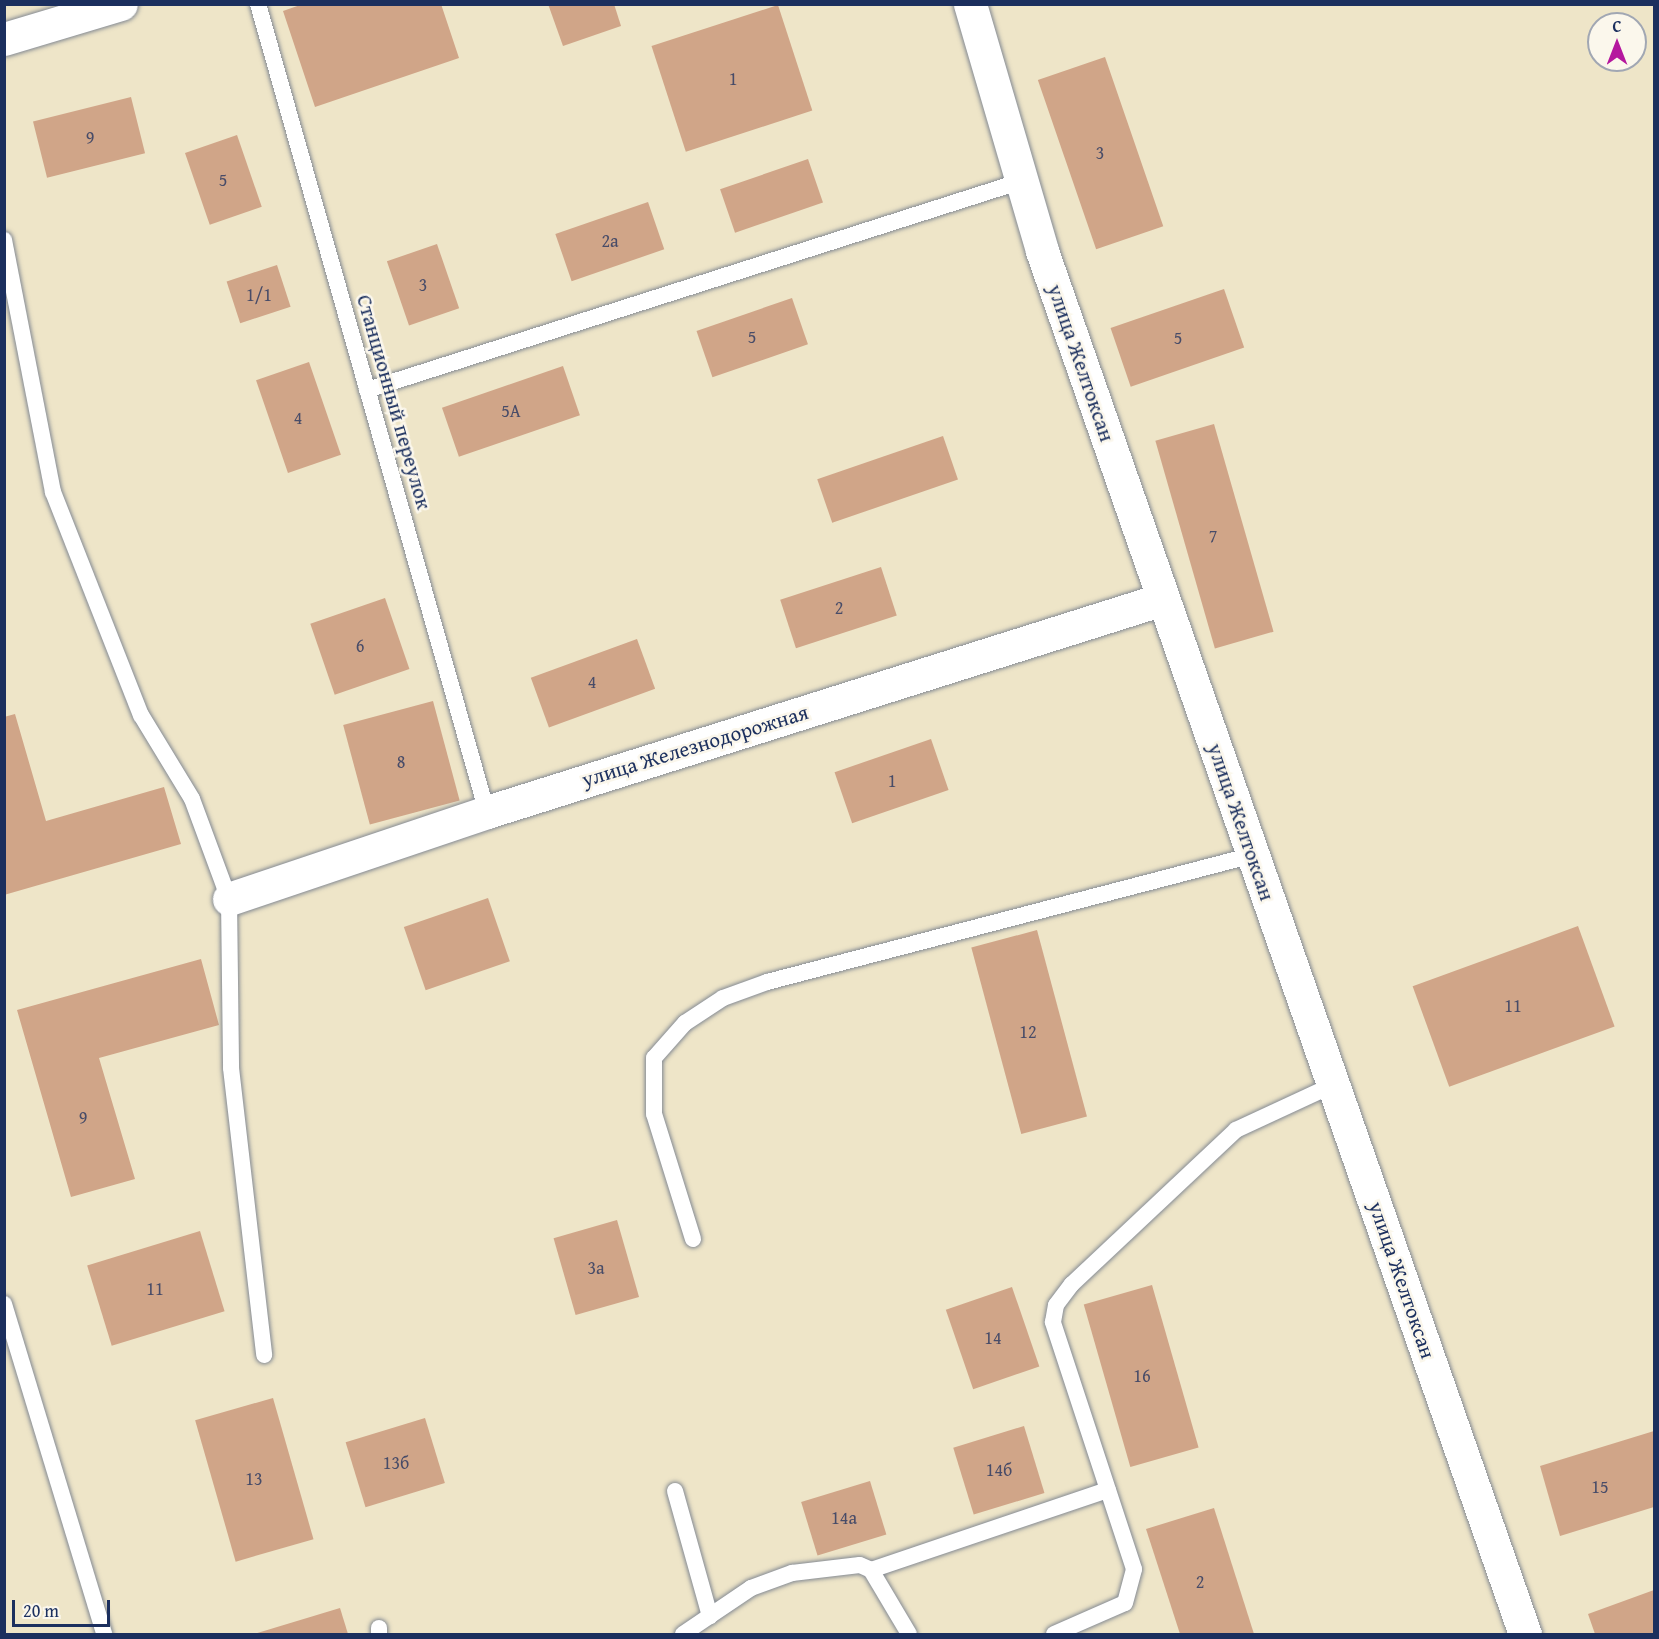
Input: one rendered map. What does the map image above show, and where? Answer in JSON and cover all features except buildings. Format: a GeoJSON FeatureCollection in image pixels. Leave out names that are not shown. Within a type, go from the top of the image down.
{"type":"FeatureCollection","features":[{"type":"Feature","properties":{"kind":"street"},"geometry":{"type":"LineString","coordinates":[[4,39],[122,4]]}},
{"type":"Feature","properties":{"kind":"street","name":"улица Желтоксан"},"geometry":{"type":"LineString","coordinates":[[970,4],[1042,251],[1526,1635]]}},
{"type":"Feature","properties":{"kind":"street","name":"улица Железнодорожная"},"geometry":{"type":"LineString","coordinates":[[229,899],[487,812],[1163,599]]}},
{"type":"Feature","properties":{"kind":"lane","name":"Станционный переулок"},"geometry":{"type":"LineString","coordinates":[[258,4],[487,812]]}},
{"type":"Feature","properties":{"kind":"lane"},"geometry":{"type":"LineString","coordinates":[[368,390],[1022,181]]}},
{"type":"Feature","properties":{"kind":"lane"},"geometry":{"type":"LineString","coordinates":[[4,240],[53,492],[141,715],[192,799],[229,899],[231,1068],[264,1355]]}},
{"type":"Feature","properties":{"kind":"lane"},"geometry":{"type":"LineString","coordinates":[[693,1239],[654,1114],[654,1058],[685,1023],[723,998],[767,982],[1253,855]]}},
{"type":"Feature","properties":{"kind":"lane"},"geometry":{"type":"LineString","coordinates":[[1054,1635],[1125,1603],[1131,1588],[1134,1569],[1053,1322],[1056,1305],[1081,1276],[1236,1130],[1333,1084]]}},
{"type":"Feature","properties":{"kind":"lane"},"geometry":{"type":"LineString","coordinates":[[4,1304],[104,1635]]}},
{"type":"Feature","properties":{"kind":"lane"},"geometry":{"type":"LineString","coordinates":[[871,1570],[1108,1490]]}},
{"type":"Feature","properties":{"kind":"lane"},"geometry":{"type":"LineString","coordinates":[[675,1491],[710,1616]]}},
{"type":"Feature","properties":{"kind":"lane"},"geometry":{"type":"LineString","coordinates":[[683,1635],[751,1588],[792,1573],[860,1565],[871,1570],[909,1635]]}}]}
